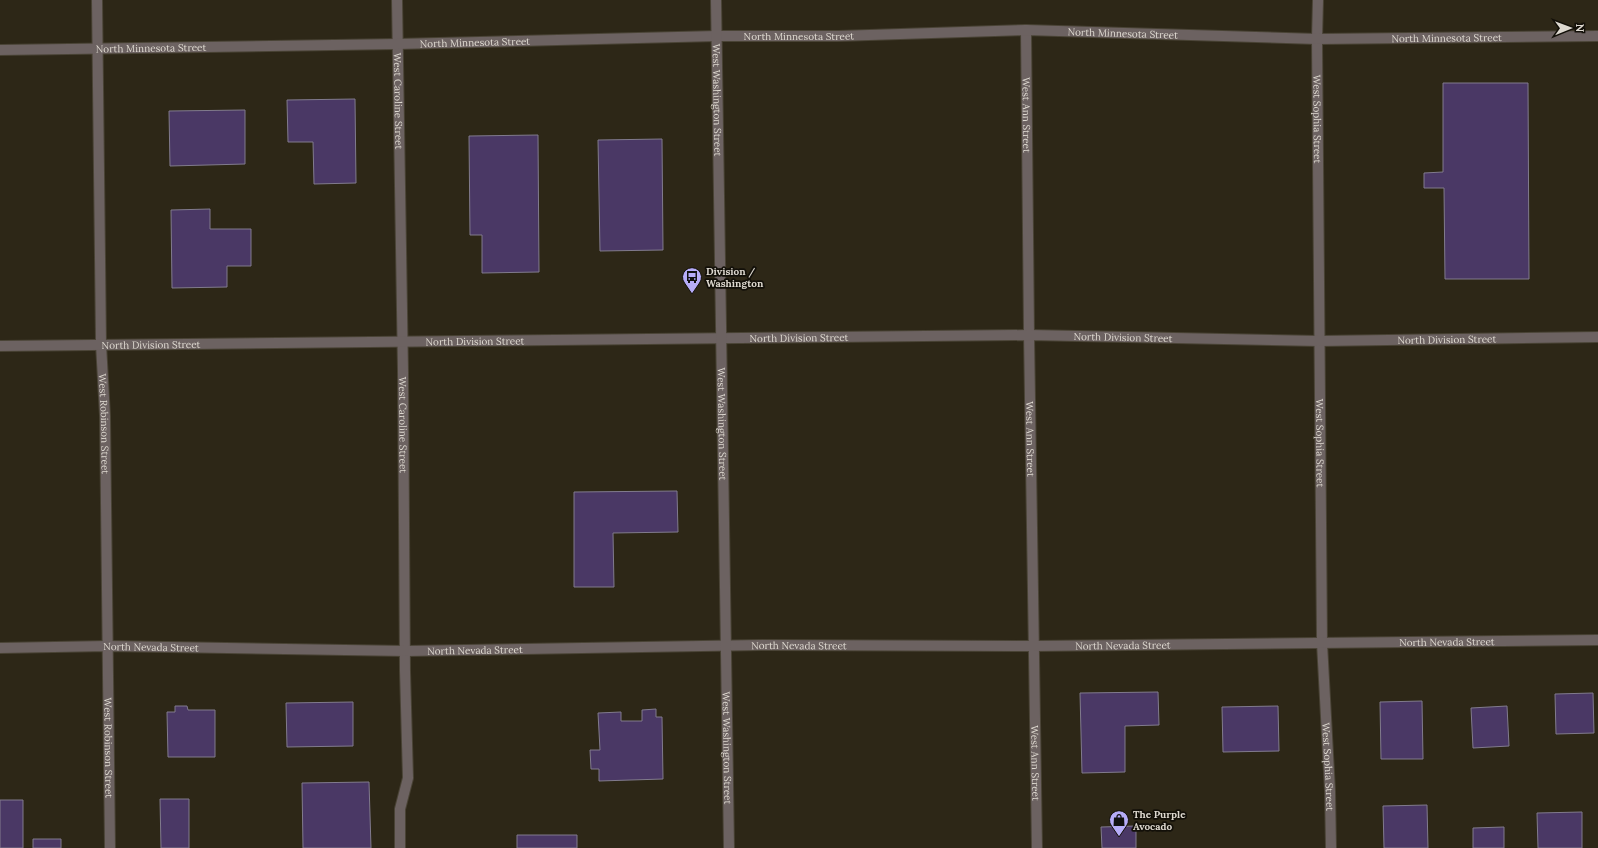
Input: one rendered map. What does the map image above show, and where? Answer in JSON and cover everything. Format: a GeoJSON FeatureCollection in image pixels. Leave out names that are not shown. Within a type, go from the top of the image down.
{"type":"FeatureCollection","features":[{"type":"Feature","properties":{"kind":"street","name":"West Robinson Street"},"geometry":{"type":"LineString","coordinates":[[97,0],[101,344],[105,416],[110,848]]}},
{"type":"Feature","properties":{"kind":"street","name":"West Caroline Street"},"geometry":{"type":"LineString","coordinates":[[397,0],[408,778],[400,809],[400,848]]}},
{"type":"Feature","properties":{"kind":"street","name":"West Washington Street"},"geometry":{"type":"LineString","coordinates":[[716,0],[729,848]]}},
{"type":"Feature","properties":{"kind":"street","name":"West Sophia Street"},"geometry":{"type":"LineString","coordinates":[[1318,0],[1317,39],[1322,643],[1330,791],[1331,848]]}},
{"type":"Feature","properties":{"kind":"street","name":"North Minnesota Street"},"geometry":{"type":"LineString","coordinates":[[0,50],[397,44],[717,36],[838,36],[1026,30],[1317,39],[1598,36]]}},
{"type":"Feature","properties":{"kind":"street","name":"West Ann Street"},"geometry":{"type":"LineString","coordinates":[[1026,30],[1037,848]]}},
{"type":"Feature","properties":{"kind":"street","name":"North Division Street"},"geometry":{"type":"LineString","coordinates":[[0,346],[1029,334],[1319,341],[1598,337]]}},
{"type":"Feature","properties":{"kind":"street","name":"North Nevada Street"},"geometry":{"type":"LineString","coordinates":[[0,648],[108,646],[406,651],[727,645],[1034,646],[1598,640]]}},
{"type":"Feature","properties":{"kind":"building"},"geometry":{"type":"Polygon","coordinates":[[[1443,83],[1528,83],[1529,279],[1445,279],[1444,188],[1424,188],[1424,173],[1443,172],[1443,83]]]}},
{"type":"Feature","properties":{"kind":"building"},"geometry":{"type":"Polygon","coordinates":[[[355,99],[356,183],[314,184],[313,142],[288,142],[287,100],[355,99]]]}},
{"type":"Feature","properties":{"kind":"building"},"geometry":{"type":"Polygon","coordinates":[[[245,110],[245,164],[170,166],[169,111],[245,110]]]}},
{"type":"Feature","properties":{"kind":"building"},"geometry":{"type":"Polygon","coordinates":[[[538,135],[539,272],[482,273],[482,235],[470,235],[469,136],[538,135]]]}},
{"type":"Feature","properties":{"kind":"building"},"geometry":{"type":"Polygon","coordinates":[[[662,139],[663,250],[600,251],[598,140],[662,139]]]}},
{"type":"Feature","properties":{"kind":"building"},"geometry":{"type":"Polygon","coordinates":[[[210,209],[210,229],[251,229],[251,266],[227,266],[227,287],[172,288],[171,210],[210,209]]]}},
{"type":"Feature","properties":{"kind":"building"},"geometry":{"type":"Polygon","coordinates":[[[677,491],[678,532],[613,533],[614,587],[574,587],[574,492],[677,491]]]}},
{"type":"Feature","properties":{"kind":"building"},"geometry":{"type":"Polygon","coordinates":[[[1158,692],[1159,725],[1125,726],[1125,772],[1082,773],[1080,693],[1158,692]]]}},
{"type":"Feature","properties":{"kind":"building"},"geometry":{"type":"Polygon","coordinates":[[[1593,693],[1594,733],[1556,734],[1555,694],[1593,693]]]}},
{"type":"Feature","properties":{"kind":"building"},"geometry":{"type":"Polygon","coordinates":[[[1422,701],[1423,759],[1381,759],[1380,702],[1422,701]]]}},
{"type":"Feature","properties":{"kind":"building"},"geometry":{"type":"Polygon","coordinates":[[[353,702],[353,746],[287,747],[286,703],[353,702]]]}},
{"type":"Feature","properties":{"kind":"building"},"geometry":{"type":"Polygon","coordinates":[[[175,706],[187,706],[188,710],[215,710],[215,757],[168,757],[167,712],[175,712],[175,706]]]}},
{"type":"Feature","properties":{"kind":"building"},"geometry":{"type":"Polygon","coordinates":[[[1278,706],[1279,751],[1223,752],[1222,707],[1278,706]]]}},
{"type":"Feature","properties":{"kind":"building"},"geometry":{"type":"Polygon","coordinates":[[[1507,706],[1509,746],[1473,748],[1471,708],[1507,706]]]}},
{"type":"Feature","properties":{"kind":"building"},"geometry":{"type":"Polygon","coordinates":[[[656,709],[656,717],[662,717],[663,779],[599,781],[599,769],[591,769],[590,750],[600,750],[598,713],[621,712],[621,721],[642,721],[642,710],[656,709]]]}},
{"type":"Feature","properties":{"kind":"building"},"geometry":{"type":"Polygon","coordinates":[[[369,782],[371,848],[303,848],[302,783],[369,782]]]}},
{"type":"Feature","properties":{"kind":"building"},"geometry":{"type":"Polygon","coordinates":[[[160,799],[189,799],[189,848],[161,848],[160,799]]]}},
{"type":"Feature","properties":{"kind":"building"},"geometry":{"type":"Polygon","coordinates":[[[0,800],[23,800],[23,848],[0,848],[0,800]]]}},
{"type":"Feature","properties":{"kind":"building"},"geometry":{"type":"Polygon","coordinates":[[[1427,805],[1428,848],[1384,848],[1383,806],[1427,805]]]}},
{"type":"Feature","properties":{"kind":"building"},"geometry":{"type":"Polygon","coordinates":[[[1582,812],[1582,848],[1538,848],[1537,813],[1582,812]]]}},
{"type":"Feature","properties":{"kind":"building","name":"The Purple Avocado"},"geometry":{"type":"Polygon","coordinates":[[[1136,826],[1136,848],[1102,848],[1101,827],[1136,826]]]}},
{"type":"Feature","properties":{"kind":"building"},"geometry":{"type":"Polygon","coordinates":[[[1504,827],[1504,848],[1473,848],[1473,828],[1504,827]]]}},
{"type":"Feature","properties":{"kind":"building"},"geometry":{"type":"Polygon","coordinates":[[[517,835],[577,835],[577,848],[517,848],[517,835]]]}},
{"type":"Feature","properties":{"kind":"building"},"geometry":{"type":"Polygon","coordinates":[[[33,839],[61,839],[61,848],[33,848],[33,839]]]}},
{"type":"Feature","properties":{"kind":"place","name":"Division / Washington"},"geometry":{"type":"Point","coordinates":[692,294]}},
{"type":"Feature","properties":{"kind":"place","name":"The Purple Avocado"},"geometry":{"type":"Point","coordinates":[1119,837]}}]}
